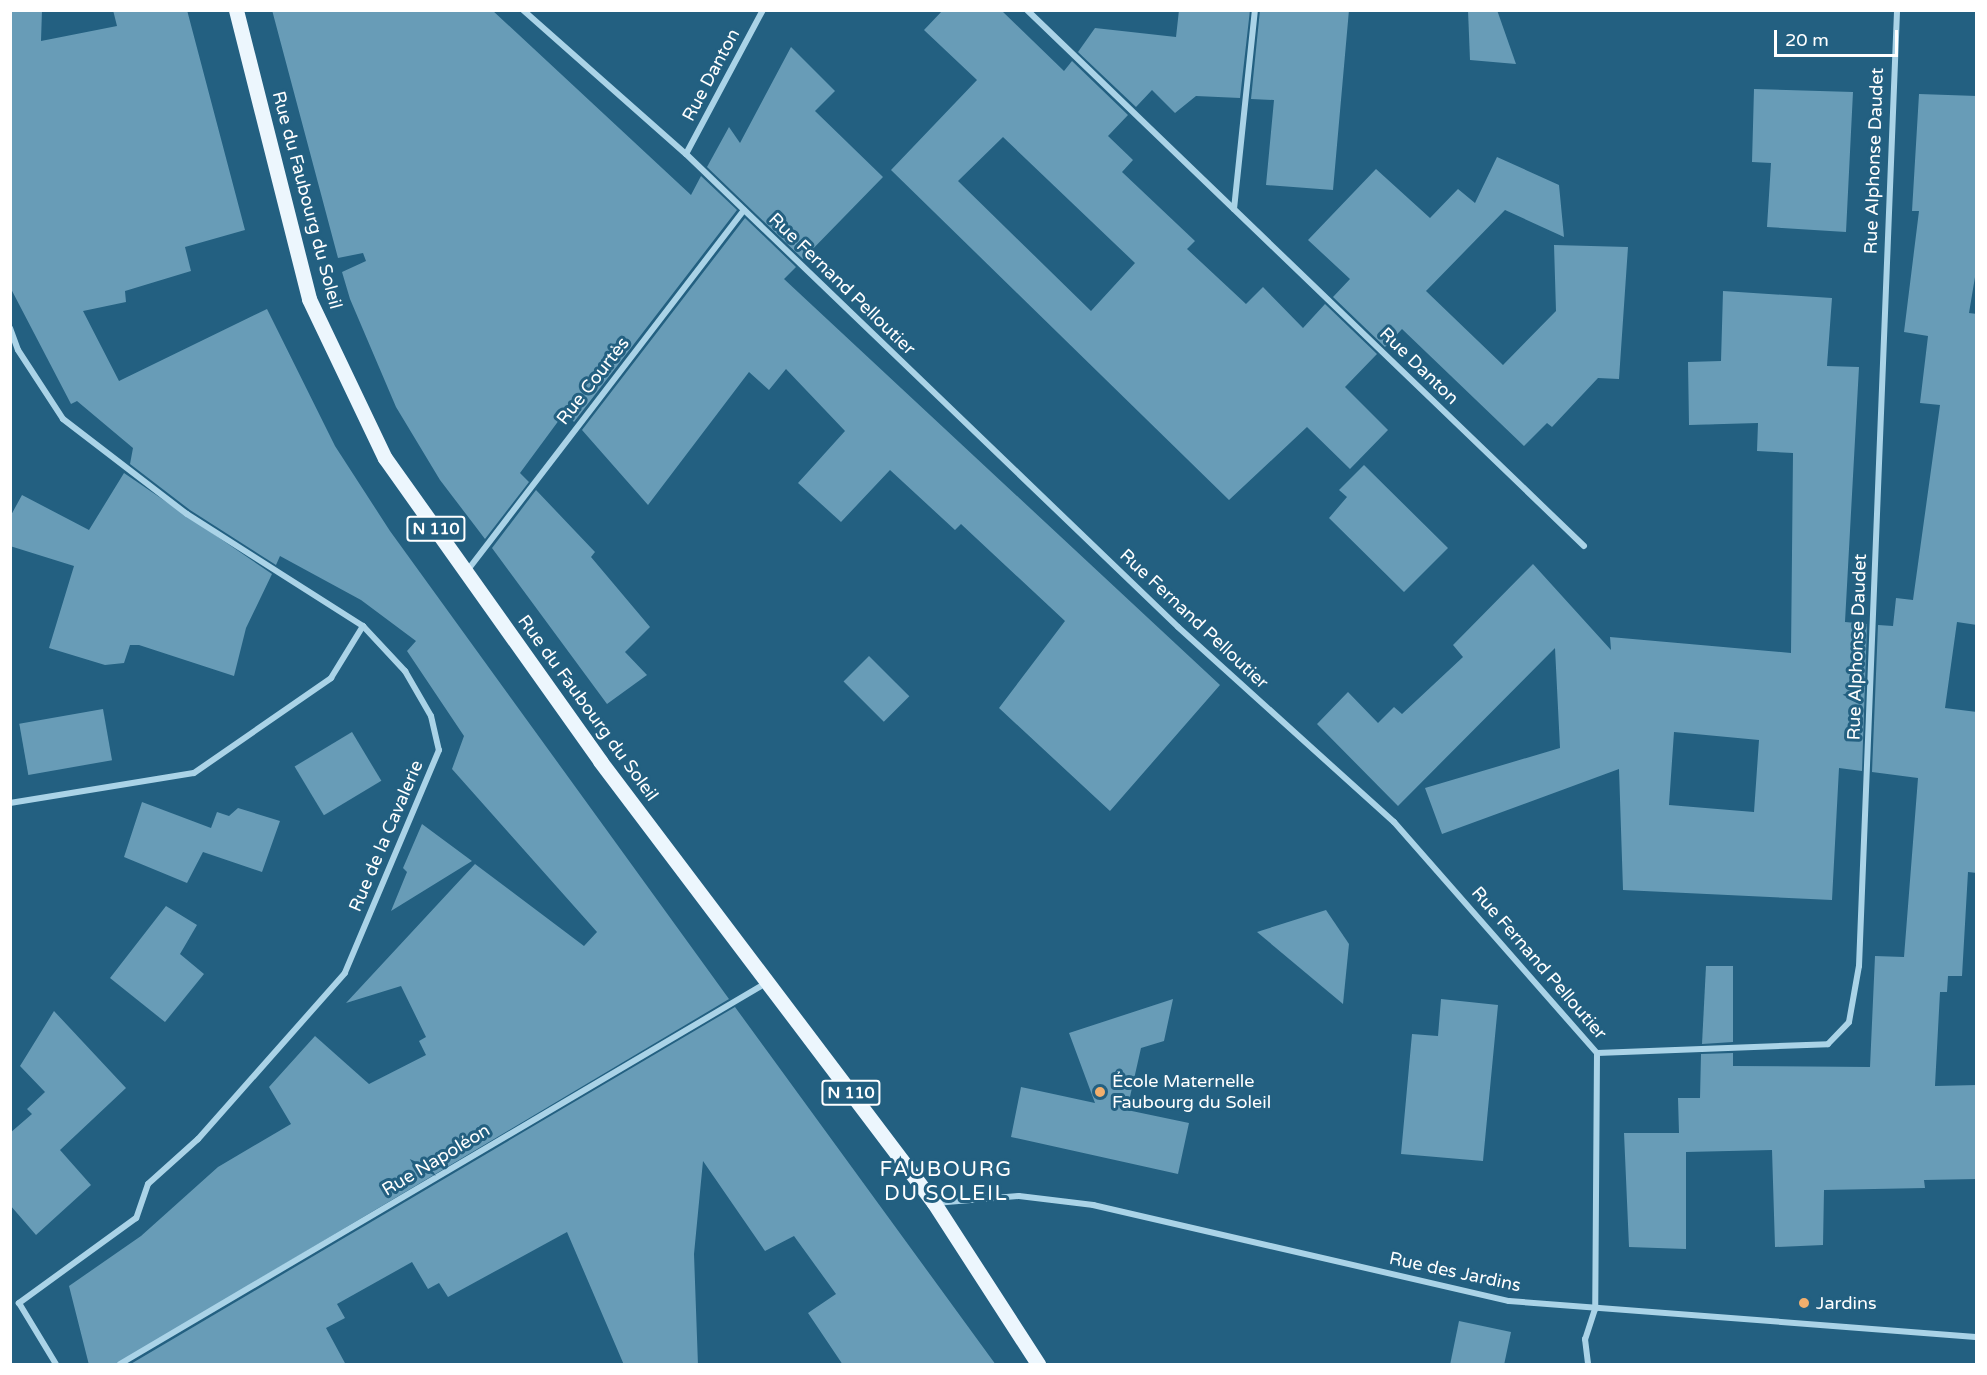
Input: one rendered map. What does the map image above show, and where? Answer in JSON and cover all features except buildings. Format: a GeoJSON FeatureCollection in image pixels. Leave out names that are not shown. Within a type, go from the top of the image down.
{"type":"FeatureCollection","features":[{"type":"Feature","properties":{"kind":"main road","name":"Rue du Faubourg du Soleil"},"geometry":{"type":"LineString","coordinates":[[236,10],[309,299],[385,458],[767,982],[934,1203],[1038,1365]]}},
{"type":"Feature","properties":{"kind":"street","name":"Rue Fernand Pelloutier"},"geometry":{"type":"LineString","coordinates":[[523,10],[686,154],[1178,627],[1394,822],[1597,1053],[1595,1309],[1585,1339],[1588,1365]]}},
{"type":"Feature","properties":{"kind":"street","name":"Rue Danton"},"geometry":{"type":"LineString","coordinates":[[686,154],[763,10]]}},
{"type":"Feature","properties":{"kind":"street","name":"Rue Danton"},"geometry":{"type":"LineString","coordinates":[[1027,10],[1584,546]]}},
{"type":"Feature","properties":{"kind":"street"},"geometry":{"type":"LineString","coordinates":[[1234,209],[1255,10]]}},
{"type":"Feature","properties":{"kind":"street","name":"Rue Alphonse Daudet"},"geometry":{"type":"LineString","coordinates":[[1597,1053],[1828,1044],[1849,1022],[1859,966],[1897,10]]}},
{"type":"Feature","properties":{"kind":"street","name":"Rue Courtès"},"geometry":{"type":"LineString","coordinates":[[467,571],[744,210]]}},
{"type":"Feature","properties":{"kind":"street","name":"Rue de la Cavalerie"},"geometry":{"type":"LineString","coordinates":[[10,328],[18,350],[63,419],[187,514],[363,626],[405,671],[431,716],[439,750],[345,973],[198,1139],[148,1184],[136,1218],[19,1303],[56,1365]]}},
{"type":"Feature","properties":{"kind":"street"},"geometry":{"type":"LineString","coordinates":[[10,803],[194,773],[331,678],[363,626]]}},
{"type":"Feature","properties":{"kind":"street","name":"Rue Napoléon"},"geometry":{"type":"LineString","coordinates":[[120,1365],[767,982]]}},
{"type":"Feature","properties":{"kind":"street","name":"Rue des Jardins"},"geometry":{"type":"LineString","coordinates":[[934,1203],[1019,1196],[1093,1205],[1509,1301],[1977,1337]]}},
{"type":"Feature","properties":{"kind":"place","name":"École Maternelle Faubourg du Soleil"},"geometry":{"type":"Point","coordinates":[1100,1092]}},
{"type":"Feature","properties":{"kind":"place","name":"Jardins"},"geometry":{"type":"Point","coordinates":[1804,1303]}},
{"type":"Feature","properties":{"kind":"district","name":"FAUBOURG DU SOLEIL"},"geometry":{"type":"Point","coordinates":[946,1182]}}]}
